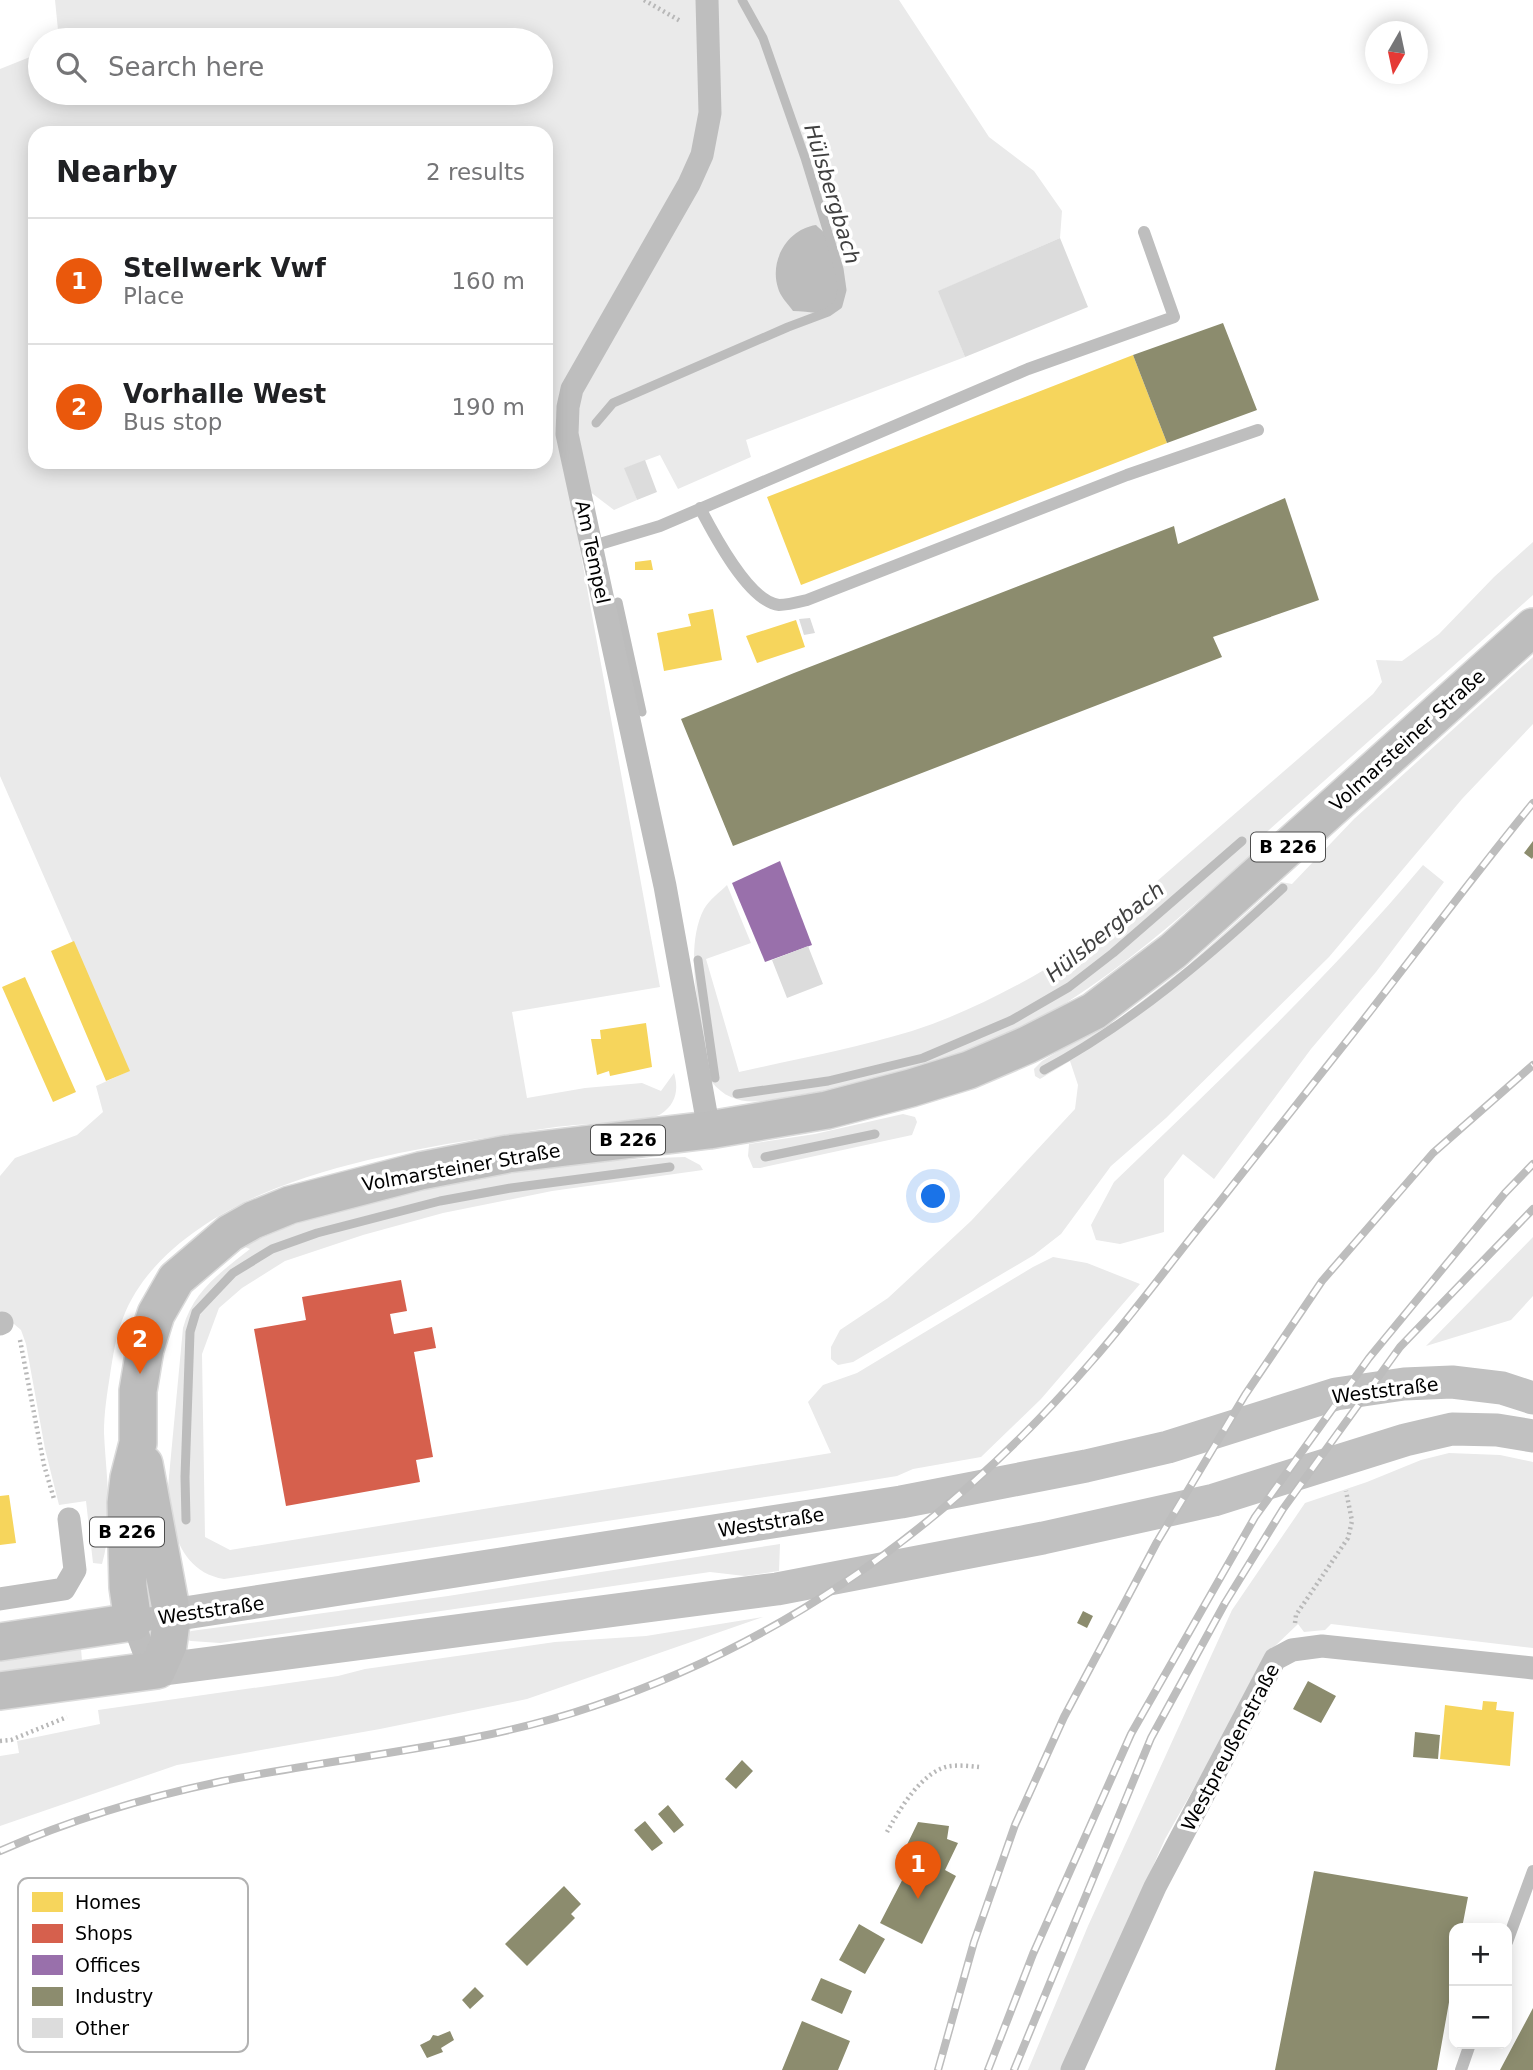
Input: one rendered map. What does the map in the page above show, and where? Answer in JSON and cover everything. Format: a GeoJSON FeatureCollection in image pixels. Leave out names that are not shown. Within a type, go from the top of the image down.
{"type":"FeatureCollection","features":[{"type":"Feature","properties":{"kind":"main road","name":"Volmarsteiner Straße"},"geometry":{"type":"LineString","coordinates":[[134,1622],[128,1587],[126,1503],[138,1443],[140,1374],[156,1314],[176,1279],[230,1233],[290,1205],[420,1171],[508,1154],[709,1130],[827,1110],[969,1070],[1027,1045],[1094,1011],[1172,951],[1533,627]]}},
{"type":"Feature","properties":{"kind":"main road","name":"Volmarsteiner Straße"},"geometry":{"type":"LineString","coordinates":[[138,1443],[148,1478],[172,1615],[168,1645],[157,1670]]}},
{"type":"Feature","properties":{"kind":"main road","name":"Weststraße"},"geometry":{"type":"LineString","coordinates":[[0,1642],[134,1622]]}},
{"type":"Feature","properties":{"kind":"main road"},"geometry":{"type":"LineString","coordinates":[[0,1691],[157,1670]]}},
{"type":"Feature","properties":{"kind":"street","name":"Am Tempel"},"geometry":{"type":"LineString","coordinates":[[707,0],[709,113],[702,155],[689,184],[572,389],[567,434],[665,886],[709,1130]]}},
{"type":"Feature","properties":{"kind":"street","name":"Weststraße"},"geometry":{"type":"LineString","coordinates":[[134,1622],[901,1502],[1168,1447],[1336,1394],[1404,1384],[1452,1382],[1502,1388],[1533,1398]]}},
{"type":"Feature","properties":{"kind":"street"},"geometry":{"type":"LineString","coordinates":[[157,1670],[777,1589],[1043,1538],[1214,1500],[1405,1440],[1452,1429],[1497,1430],[1533,1436]]}},
{"type":"Feature","properties":{"kind":"street"},"geometry":{"type":"LineString","coordinates":[[0,1600],[64,1589],[75,1570],[69,1519]]}},
{"type":"Feature","properties":{"kind":"street","name":"Volmarsteiner Straße"},"geometry":{"type":"LineString","coordinates":[[134,1622],[143,1649],[157,1670]]}},
{"type":"Feature","properties":{"kind":"street","name":"Westpreußenstraße"},"geometry":{"type":"LineString","coordinates":[[1072,2070],[1155,1887],[1275,1659],[1292,1650],[1322,1646],[1533,1668]]}},
{"type":"Feature","properties":{"kind":"lane"},"geometry":{"type":"LineString","coordinates":[[593,547],[660,526],[1028,369],[1174,317],[1144,232]]}},
{"type":"Feature","properties":{"kind":"lane"},"geometry":{"type":"LineString","coordinates":[[700,508],[726,557],[758,594],[778,605],[807,600],[1127,475],[1258,430]]}},
{"type":"Feature","properties":{"kind":"lane"},"geometry":{"type":"LineString","coordinates":[[1512,1928],[1533,1871]]}},
{"type":"Feature","properties":{"kind":"lane"},"geometry":{"type":"LineString","coordinates":[[1461,2070],[1468,2049]]}},
{"type":"Feature","properties":{"kind":"path"},"geometry":{"type":"LineString","coordinates":[[644,0],[708,36]]}},
{"type":"Feature","properties":{"kind":"path"},"geometry":{"type":"LineString","coordinates":[[1,1324],[14,1330],[22,1343],[44,1465],[58,1512],[69,1519]]}},
{"type":"Feature","properties":{"kind":"path"},"geometry":{"type":"LineString","coordinates":[[1292,1650],[1296,1615],[1348,1538],[1352,1521],[1344,1484]]}},
{"type":"Feature","properties":{"kind":"path"},"geometry":{"type":"LineString","coordinates":[[0,1741],[11,1740],[73,1714]]}},
{"type":"Feature","properties":{"kind":"path"},"geometry":{"type":"LineString","coordinates":[[887,1832],[904,1802],[923,1781],[948,1766],[979,1767]]}},
{"type":"Feature","properties":{"kind":"shaded area"},"geometry":{"type":"Polygon","coordinates":[[[55,0],[701,0],[702,105],[695,150],[675,199],[561,397],[556,418],[660,987],[512,1012],[527,1098],[585,1088],[642,1083],[661,1091],[674,1073],[675,1096],[666,1110],[654,1117],[482,1138],[333,1169],[241,1204],[180,1243],[146,1277],[123,1318],[117,1338],[104,1433],[108,1532],[102,1564],[93,1563],[86,1501],[59,1505],[45,1449],[26,1344],[21,1330],[0,1312],[0,1176],[15,1158],[77,1135],[103,1112],[96,1086],[129,1071],[0,776],[0,69],[28,58],[28,105],[553,105],[553,28],[58,28],[55,0]]]}},
{"type":"Feature","properties":{"kind":"shaded area"},"geometry":{"type":"Polygon","coordinates":[[[713,0],[899,0],[989,137],[1034,171],[1062,211],[1060,238],[939,291],[965,357],[746,440],[751,457],[678,489],[660,455],[625,468],[637,500],[614,510],[589,491],[576,435],[578,399],[688,205],[713,0]]]}},
{"type":"Feature","properties":{"kind":"shaded area"},"geometry":{"type":"Polygon","coordinates":[[[816,225],[828,237],[834,249],[841,281],[839,301],[835,308],[827,312],[793,311],[778,288],[776,267],[789,239],[816,225]]]}},
{"type":"Feature","properties":{"kind":"shaded area"},"geometry":{"type":"Polygon","coordinates":[[[1533,542],[1533,595],[1269,830],[1253,845],[1254,852],[1162,932],[1089,988],[1003,1038],[938,1063],[871,1082],[754,1101],[731,1097],[711,1081],[696,993],[694,947],[697,927],[704,909],[727,885],[751,943],[706,959],[739,1072],[891,1037],[956,1015],[1020,984],[1080,948],[1373,694],[1382,682],[1376,660],[1402,661],[1439,634],[1494,577],[1533,542]]]}},
{"type":"Feature","properties":{"kind":"shaded area"},"geometry":{"type":"Polygon","coordinates":[[[1533,657],[1533,724],[1462,799],[1329,957],[1166,1118],[1111,1166],[1061,1234],[1034,1255],[853,1362],[838,1365],[831,1359],[831,1347],[840,1330],[888,1298],[971,1221],[1075,1109],[1078,1085],[1070,1061],[1040,1079],[1035,1076],[1034,1069],[1042,1061],[1102,1025],[1115,1022],[1186,967],[1281,882],[1292,884],[1354,819],[1533,657]]]}},
{"type":"Feature","properties":{"kind":"shaded area"},"geometry":{"type":"Polygon","coordinates":[[[1423,865],[1444,882],[1376,972],[1311,1049],[1214,1179],[1183,1154],[1164,1179],[1164,1232],[1120,1244],[1096,1240],[1091,1225],[1114,1182],[1312,988],[1423,865]]]}},
{"type":"Feature","properties":{"kind":"shaded area"},"geometry":{"type":"Polygon","coordinates":[[[903,1114],[915,1117],[917,1122],[912,1135],[760,1168],[753,1168],[748,1156],[749,1144],[815,1134],[903,1114]]]}},
{"type":"Feature","properties":{"kind":"shaded area"},"geometry":{"type":"Polygon","coordinates":[[[685,1157],[700,1165],[703,1170],[552,1191],[443,1213],[363,1235],[285,1261],[242,1288],[219,1308],[202,1354],[205,1537],[230,1550],[831,1453],[808,1402],[823,1385],[857,1373],[1033,1267],[1053,1257],[1087,1263],[1140,1284],[1041,1399],[981,1457],[913,1469],[897,1476],[805,1491],[224,1579],[209,1575],[187,1557],[171,1517],[168,1487],[183,1328],[201,1293],[219,1274],[250,1249],[245,1247],[284,1228],[312,1219],[476,1179],[561,1166],[685,1157]]]}},
{"type":"Feature","properties":{"kind":"shaded area"},"geometry":{"type":"Polygon","coordinates":[[[1533,1237],[1533,1296],[1511,1320],[1426,1346],[1533,1237]]]}},
{"type":"Feature","properties":{"kind":"shaded area"},"geometry":{"type":"Polygon","coordinates":[[[1449,1453],[1500,1455],[1533,1462],[1533,1648],[1331,1624],[1325,1630],[1304,1632],[1298,1624],[1274,1647],[1165,1839],[1063,2070],[1028,2070],[1088,1926],[1232,1610],[1305,1503],[1421,1460],[1449,1453]]]}},
{"type":"Feature","properties":{"kind":"shaded area"},"geometry":{"type":"Polygon","coordinates":[[[780,1544],[779,1571],[745,1576],[710,1572],[220,1643],[187,1640],[186,1634],[191,1631],[448,1596],[780,1544]]]}},
{"type":"Feature","properties":{"kind":"shaded area"},"geometry":{"type":"Polygon","coordinates":[[[763,1617],[527,1699],[380,1729],[177,1765],[0,1826],[0,1756],[19,1753],[17,1741],[100,1724],[98,1710],[555,1642],[646,1636],[763,1617]]]}},
{"type":"Feature","properties":{"kind":"shaded area"},"geometry":{"type":"Polygon","coordinates":[[[81,1648],[82,1661],[0,1674],[0,1660],[81,1648]]]}},
{"type":"Feature","properties":{"kind":"building: Homes"},"geometry":{"type":"Polygon","coordinates":[[[1133,355],[1167,443],[801,585],[767,497],[1133,355]]]}},
{"type":"Feature","properties":{"kind":"building: Homes"},"geometry":{"type":"Polygon","coordinates":[[[651,560],[653,570],[635,570],[635,562],[651,560]]]}},
{"type":"Feature","properties":{"kind":"building: Homes"},"geometry":{"type":"Polygon","coordinates":[[[713,609],[722,660],[664,671],[657,633],[691,626],[688,614],[713,609]]]}},
{"type":"Feature","properties":{"kind":"building: Homes"},"geometry":{"type":"Polygon","coordinates":[[[796,620],[805,647],[757,663],[746,636],[796,620]]]}},
{"type":"Feature","properties":{"kind":"building: Homes"},"geometry":{"type":"Polygon","coordinates":[[[74,941],[130,1071],[106,1081],[51,951],[74,941]]]}},
{"type":"Feature","properties":{"kind":"building: Homes"},"geometry":{"type":"Polygon","coordinates":[[[25,977],[76,1092],[53,1102],[2,987],[25,977]]]}},
{"type":"Feature","properties":{"kind":"building: Homes"},"geometry":{"type":"Polygon","coordinates":[[[646,1023],[652,1067],[610,1076],[609,1071],[597,1075],[591,1039],[601,1039],[600,1030],[646,1023]]]}},
{"type":"Feature","properties":{"kind":"building: Homes"},"geometry":{"type":"Polygon","coordinates":[[[9,1495],[16,1543],[0,1545],[0,1496],[9,1495]]]}},
{"type":"Feature","properties":{"kind":"building: Homes"},"geometry":{"type":"Polygon","coordinates":[[[1483,1701],[1497,1702],[1496,1710],[1514,1712],[1510,1766],[1440,1759],[1445,1705],[1482,1710],[1483,1701]]]}},
{"type":"Feature","properties":{"kind":"building: Shops"},"geometry":{"type":"Polygon","coordinates":[[[401,1280],[407,1311],[390,1314],[394,1334],[432,1327],[436,1348],[414,1352],[433,1457],[416,1460],[420,1482],[286,1506],[254,1329],[306,1320],[302,1297],[401,1280]]]}},
{"type":"Feature","properties":{"kind":"building: Offices"},"geometry":{"type":"Polygon","coordinates":[[[780,861],[812,945],[765,962],[732,883],[780,861]]]}},
{"type":"Feature","properties":{"kind":"building: Industry"},"geometry":{"type":"Polygon","coordinates":[[[1223,323],[1257,410],[1167,443],[1133,355],[1223,323]]]}},
{"type":"Feature","properties":{"kind":"building: Industry"},"geometry":{"type":"Polygon","coordinates":[[[1285,498],[1319,600],[1213,637],[1222,657],[733,846],[681,719],[1174,526],[1178,544],[1285,498]]]}},
{"type":"Feature","properties":{"kind":"building: Industry"},"geometry":{"type":"Polygon","coordinates":[[[1533,841],[1533,857],[1532,859],[1524,853],[1533,841]]]}},
{"type":"Feature","properties":{"kind":"building: Industry"},"geometry":{"type":"Polygon","coordinates":[[[1083,1611],[1093,1616],[1087,1628],[1077,1623],[1083,1611]]]}},
{"type":"Feature","properties":{"kind":"building: Industry"},"geometry":{"type":"Polygon","coordinates":[[[1308,1681],[1336,1696],[1321,1723],[1293,1709],[1308,1681]]]}},
{"type":"Feature","properties":{"kind":"building: Industry"},"geometry":{"type":"Polygon","coordinates":[[[1415,1732],[1440,1735],[1438,1759],[1413,1757],[1415,1732]]]}},
{"type":"Feature","properties":{"kind":"building: Industry"},"geometry":{"type":"Polygon","coordinates":[[[742,1760],[753,1771],[736,1789],[725,1779],[742,1760]]]}},
{"type":"Feature","properties":{"kind":"building: Industry"},"geometry":{"type":"Polygon","coordinates":[[[668,1805],[684,1825],[674,1833],[658,1814],[668,1805]]]}},
{"type":"Feature","properties":{"kind":"building: Industry"},"geometry":{"type":"Polygon","coordinates":[[[645,1821],[663,1843],[652,1851],[634,1830],[645,1821]]]}},
{"type":"Feature","properties":{"kind":"building: Industry"},"geometry":{"type":"Polygon","coordinates":[[[918,1822],[949,1826],[947,1839],[958,1843],[945,1870],[956,1876],[922,1944],[880,1923],[911,1863],[902,1855],[918,1822]]]}},
{"type":"Feature","properties":{"kind":"building: Industry"},"geometry":{"type":"Polygon","coordinates":[[[1314,1871],[1468,1897],[1463,1923],[1449,1923],[1449,2002],[1437,2070],[1275,2070],[1314,1871]]]}},
{"type":"Feature","properties":{"kind":"building: Industry"},"geometry":{"type":"Polygon","coordinates":[[[564,1886],[581,1904],[571,1914],[575,1918],[527,1966],[505,1944],[564,1886]]]}},
{"type":"Feature","properties":{"kind":"building: Industry"},"geometry":{"type":"Polygon","coordinates":[[[859,1924],[885,1939],[865,1974],[839,1960],[859,1924]]]}},
{"type":"Feature","properties":{"kind":"building: Industry"},"geometry":{"type":"Polygon","coordinates":[[[821,1978],[852,1991],[842,2014],[811,2000],[821,1978]]]}},
{"type":"Feature","properties":{"kind":"building: Industry"},"geometry":{"type":"Polygon","coordinates":[[[475,1987],[484,1996],[470,2009],[462,2000],[475,1987]]]}},
{"type":"Feature","properties":{"kind":"building: Industry"},"geometry":{"type":"Polygon","coordinates":[[[1533,2008],[1533,2070],[1500,2070],[1533,2008]]]}},
{"type":"Feature","properties":{"kind":"building: Industry"},"geometry":{"type":"Polygon","coordinates":[[[802,2021],[850,2041],[838,2070],[782,2070],[802,2021]]]}},
{"type":"Feature","properties":{"kind":"building: Industry"},"geometry":{"type":"Polygon","coordinates":[[[450,2031],[454,2040],[441,2048],[443,2052],[427,2058],[420,2045],[430,2040],[433,2035],[438,2036],[450,2031]]]}},
{"type":"Feature","properties":{"kind":"building: Other"},"geometry":{"type":"Polygon","coordinates":[[[1060,238],[1088,307],[965,357],[938,291],[1060,238]]]}},
{"type":"Feature","properties":{"kind":"building: Other"},"geometry":{"type":"Polygon","coordinates":[[[645,460],[657,492],[637,500],[624,468],[645,460]]]}},
{"type":"Feature","properties":{"kind":"building: Other"},"geometry":{"type":"Polygon","coordinates":[[[810,618],[815,633],[804,635],[799,619],[810,618]]]}},
{"type":"Feature","properties":{"kind":"building: Other"},"geometry":{"type":"Polygon","coordinates":[[[808,946],[823,984],[787,998],[772,960],[808,946]]]}},
{"type":"Feature","properties":{"kind":"waterway","name":"Hülsbergbach"},"geometry":{"type":"LineString","coordinates":[[596,423],[613,403],[828,312],[838,305],[842,290],[839,269],[805,158],[763,38],[742,0]]}},
{"type":"Feature","properties":{"kind":"waterway","name":"Hülsbergbach"},"geometry":{"type":"LineString","coordinates":[[618,602],[642,712]]}},
{"type":"Feature","properties":{"kind":"waterway","name":"Hülsbergbach"},"geometry":{"type":"LineString","coordinates":[[737,1094],[828,1081],[923,1058],[1012,1020],[1069,987],[1113,953],[1242,841]]}},
{"type":"Feature","properties":{"kind":"waterway"},"geometry":{"type":"LineString","coordinates":[[1044,1070],[1139,1010],[1227,939],[1283,888]]}},
{"type":"Feature","properties":{"kind":"waterway","name":"Hülsbergbach"},"geometry":{"type":"LineString","coordinates":[[698,960],[715,1078]]}},
{"type":"Feature","properties":{"kind":"waterway"},"geometry":{"type":"LineString","coordinates":[[765,1157],[875,1134]]}},
{"type":"Feature","properties":{"kind":"waterway"},"geometry":{"type":"LineString","coordinates":[[186,1520],[190,1332],[196,1312],[233,1273],[272,1249],[317,1233],[440,1201],[511,1188],[670,1167]]}},
{"type":"Feature","properties":{"kind":"railway"},"geometry":{"type":"LineString","coordinates":[[0,1851],[82,1819],[166,1794],[269,1772],[503,1732],[594,1706],[667,1678],[737,1646],[803,1609],[867,1567],[985,1472],[1040,1418],[1092,1361],[1139,1305],[1533,803]]}},
{"type":"Feature","properties":{"kind":"railway"},"geometry":{"type":"LineString","coordinates":[[938,2070],[974,1942],[1015,1825],[1064,1717],[1157,1542],[1245,1395],[1322,1281],[1433,1153],[1533,1065]]}},
{"type":"Feature","properties":{"kind":"railway"},"geometry":{"type":"LineString","coordinates":[[988,2070],[1033,1954],[1131,1734],[1255,1517],[1369,1358],[1505,1193],[1533,1164]]}},
{"type":"Feature","properties":{"kind":"railway"},"geometry":{"type":"LineString","coordinates":[[1014,2070],[1151,1738],[1225,1603],[1283,1509],[1400,1347],[1533,1209]]}},
{"type":"Feature","properties":{"kind":"place","name":"Vorhalle West"},"geometry":{"type":"Point","coordinates":[140,1374]}},
{"type":"Feature","properties":{"kind":"place","name":"Stellwerk Vwf"},"geometry":{"type":"Point","coordinates":[918,1899]}}]}
